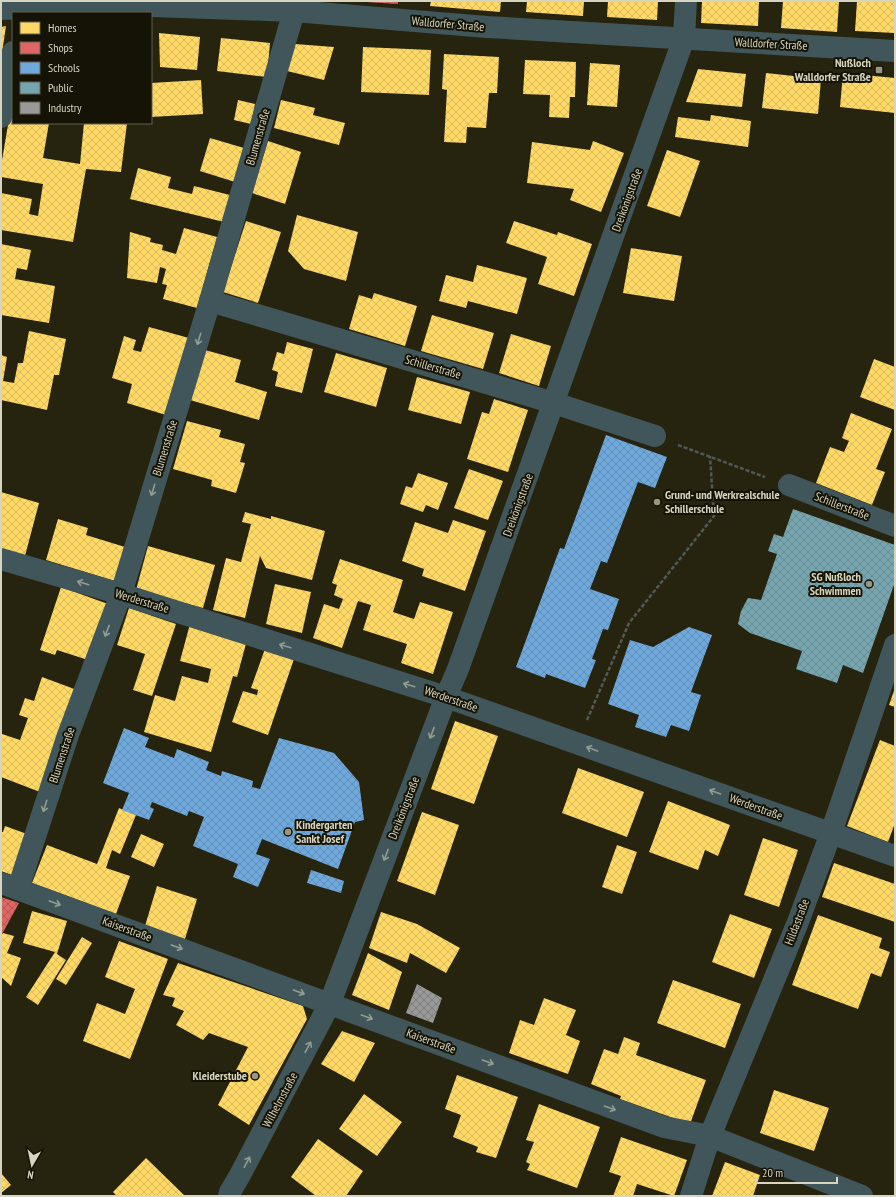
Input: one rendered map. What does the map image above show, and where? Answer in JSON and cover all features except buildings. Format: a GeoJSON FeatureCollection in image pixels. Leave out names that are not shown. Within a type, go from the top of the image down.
{"type":"FeatureCollection","features":[{"type":"Feature","properties":{"kind":"street","name":"Dreikönigstraße"},"geometry":{"type":"LineString","coordinates":[[330,1003],[458,669],[684,38],[686,1]]}},
{"type":"Feature","properties":{"kind":"street","name":"Walldorfer Straße"},"geometry":{"type":"LineString","coordinates":[[14,10],[64,6],[294,6],[487,27],[895,51]]}},
{"type":"Feature","properties":{"kind":"street","name":"Blumenstraße"},"geometry":{"type":"LineString","coordinates":[[10,886],[120,594],[210,301],[294,6]]}},
{"type":"Feature","properties":{"kind":"street"},"geometry":{"type":"LineString","coordinates":[[1,117],[12,57]]}},
{"type":"Feature","properties":{"kind":"street","name":"Schillerstraße"},"geometry":{"type":"LineString","coordinates":[[210,301],[554,403],[655,436]]}},
{"type":"Feature","properties":{"kind":"street","name":"Schillerstraße"},"geometry":{"type":"LineString","coordinates":[[789,486],[895,526]]}},
{"type":"Feature","properties":{"kind":"street","name":"Werderstraße"},"geometry":{"type":"LineString","coordinates":[[1,559],[120,594],[446,697],[895,856]]}},
{"type":"Feature","properties":{"kind":"street","name":"Hildastraße"},"geometry":{"type":"LineString","coordinates":[[691,1196],[710,1136],[798,922],[831,833],[895,645]]}},
{"type":"Feature","properties":{"kind":"street","name":"Kaiserstraße"},"geometry":{"type":"LineString","coordinates":[[10,886],[664,1127],[710,1136],[862,1196]]}},
{"type":"Feature","properties":{"kind":"street","name":"Wilhelmstraße"},"geometry":{"type":"LineString","coordinates":[[229,1196],[330,1003]]}},
{"type":"Feature","properties":{"kind":"path"},"geometry":{"type":"LineString","coordinates":[[655,436],[752,472]]}},
{"type":"Feature","properties":{"kind":"path"},"geometry":{"type":"LineString","coordinates":[[584,726],[629,623],[714,516],[710,456]]}},
{"type":"Feature","properties":{"kind":"place","name":"Nußloch Walldorfer Straße"},"geometry":{"type":"Point","coordinates":[879,70]}},
{"type":"Feature","properties":{"kind":"place","name":"Grund- und Werkrealschule Schillerschule"},"geometry":{"type":"Point","coordinates":[657,502]}},
{"type":"Feature","properties":{"kind":"place","name":"SG Nußloch Schwimmen"},"geometry":{"type":"Point","coordinates":[869,584]}},
{"type":"Feature","properties":{"kind":"place","name":"Kindergarten Sankt Josef"},"geometry":{"type":"Point","coordinates":[288,832]}},
{"type":"Feature","properties":{"kind":"place","name":"Kleiderstube"},"geometry":{"type":"Point","coordinates":[255,1076]}}]}
